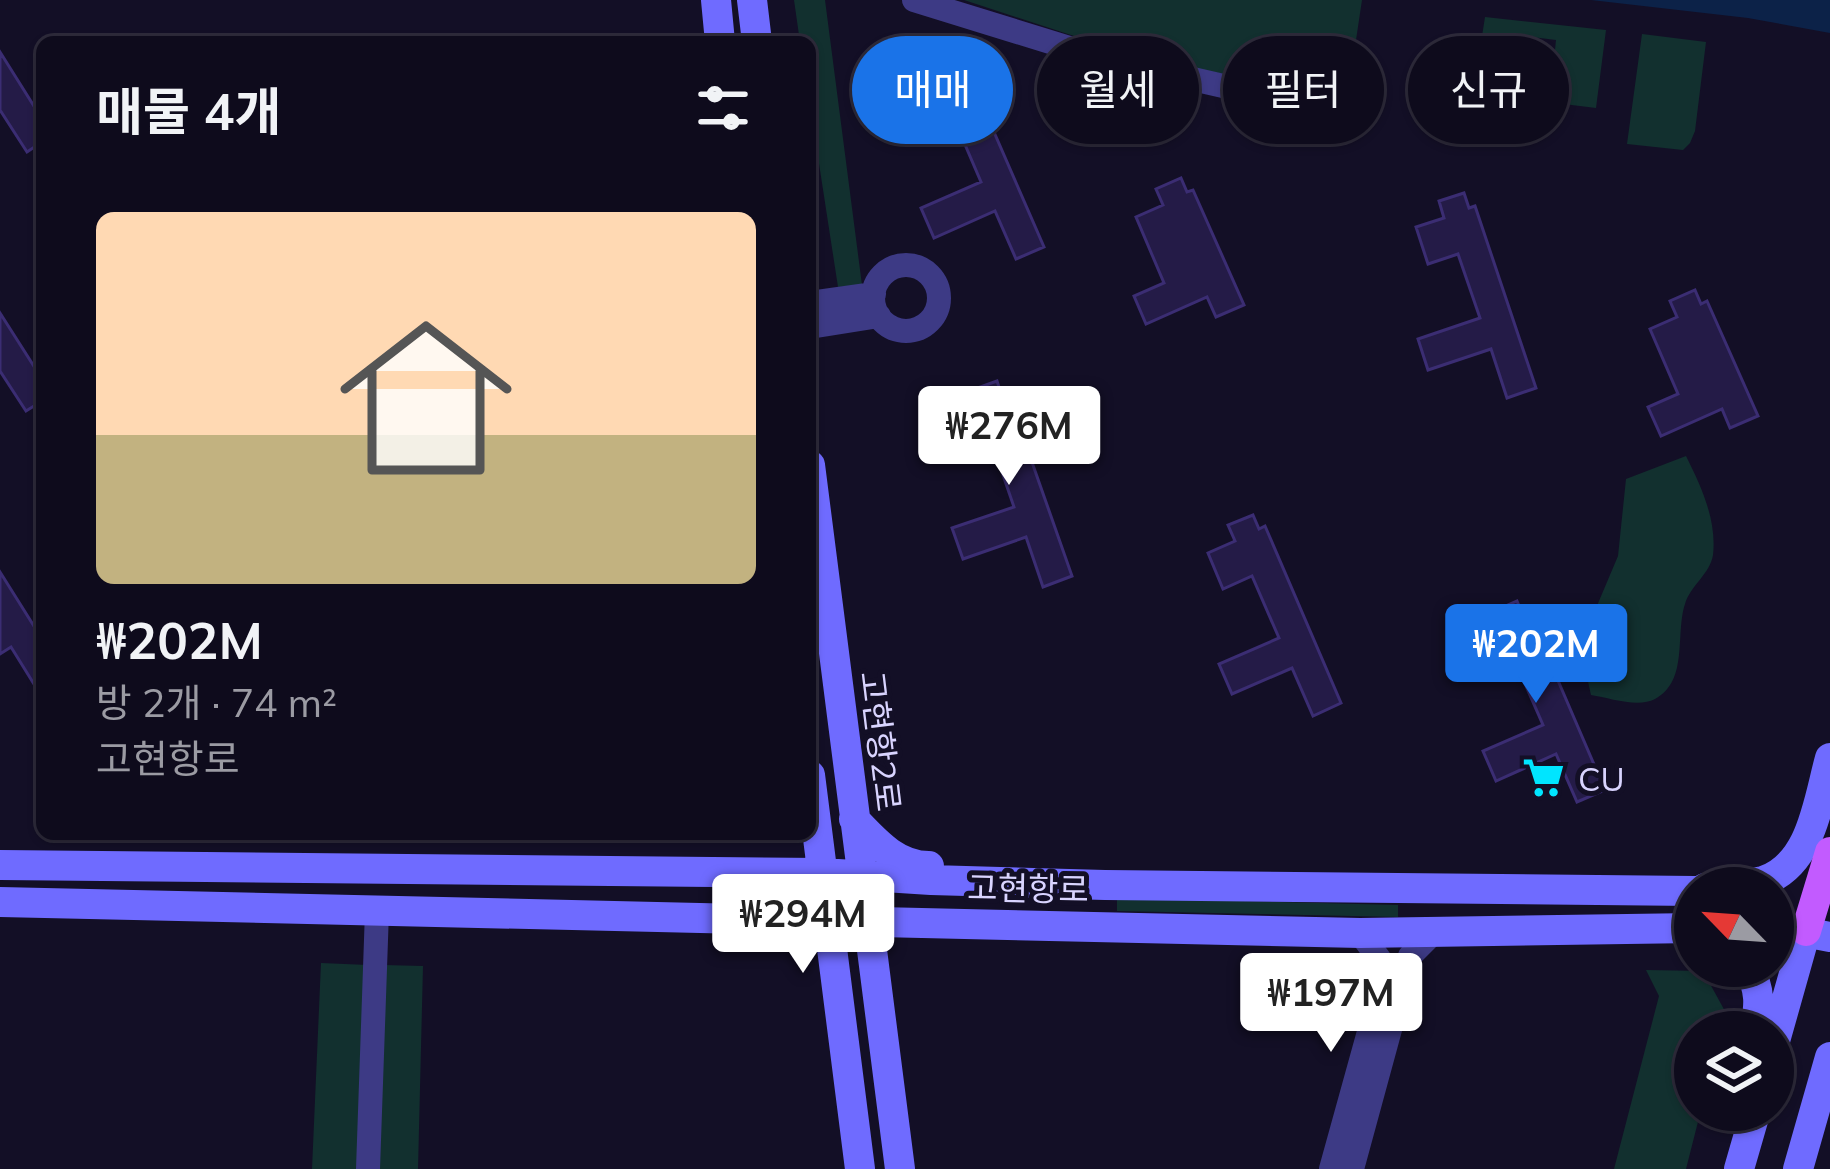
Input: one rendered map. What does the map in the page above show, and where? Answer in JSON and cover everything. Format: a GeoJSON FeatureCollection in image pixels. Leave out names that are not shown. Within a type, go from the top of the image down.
{"type":"FeatureCollection","features":[{"type":"Feature","properties":{"kind":"main road"},"geometry":{"type":"LineString","coordinates":[[1818,934],[1830,852]]}},
{"type":"Feature","properties":{"kind":"street"},"geometry":{"type":"LineString","coordinates":[[716,0],[719,36]]}},
{"type":"Feature","properties":{"kind":"street"},"geometry":{"type":"LineString","coordinates":[[752,0],[756,36]]}},
{"type":"Feature","properties":{"kind":"street"},"geometry":{"type":"LineString","coordinates":[[914,0],[1105,59],[1223,86]]}},
{"type":"Feature","properties":{"kind":"street"},"geometry":{"type":"LineString","coordinates":[[816,303],[876,305],[816,325]]}},
{"type":"Feature","properties":{"kind":"street","name":"고현항2로"},"geometry":{"type":"LineString","coordinates":[[816,513],[900,1169]]}},
{"type":"Feature","properties":{"kind":"street","name":"고현항로"},"geometry":{"type":"LineString","coordinates":[[1786,867],[1806,842],[1830,758]]}},
{"type":"Feature","properties":{"kind":"street"},"geometry":{"type":"LineString","coordinates":[[854,820],[886,850],[916,866],[1071,869],[1105,885]]}},
{"type":"Feature","properties":{"kind":"street"},"geometry":{"type":"LineString","coordinates":[[816,824],[860,1169]]}},
{"type":"Feature","properties":{"kind":"street","name":"고현항로"},"geometry":{"type":"LineString","coordinates":[[0,865],[822,873],[1105,885],[1674,890]]}},
{"type":"Feature","properties":{"kind":"street","name":"고현항로"},"geometry":{"type":"LineString","coordinates":[[0,902],[1360,933],[1674,929]]}},
{"type":"Feature","properties":{"kind":"street"},"geometry":{"type":"LineString","coordinates":[[368,1169],[377,911]]}},
{"type":"Feature","properties":{"kind":"street"},"geometry":{"type":"LineString","coordinates":[[1352,1169],[1410,956],[1435,931]]}},
{"type":"Feature","properties":{"kind":"street"},"geometry":{"type":"LineString","coordinates":[[1331,1169],[1384,974],[1380,959],[1360,933]]}},
{"type":"Feature","properties":{"kind":"street"},"geometry":{"type":"LineString","coordinates":[[1788,1011],[1818,934]]}},
{"type":"Feature","properties":{"kind":"street"},"geometry":{"type":"LineString","coordinates":[[1798,1169],[1830,1057]]}},
{"type":"Feature","properties":{"kind":"street"},"geometry":{"type":"LineString","coordinates":[[1732,1131],[1736,1169]]}},
{"type":"Feature","properties":{"kind":"street"},"geometry":{"type":"LineString","coordinates":[[1736,1169],[1749,1131]]}},
{"type":"Feature","properties":{"kind":"green space"},"geometry":{"type":"Polygon","coordinates":[[[794,0],[825,0],[862,285],[838,287],[816,144],[816,36],[799,36],[794,0]]]}},
{"type":"Feature","properties":{"kind":"green space"},"geometry":{"type":"Polygon","coordinates":[[[964,0],[1362,0],[1357,36],[1223,36],[1223,74],[1199,69],[1199,36],[1074,36],[964,0]]]}},
{"type":"Feature","properties":{"kind":"green space"},"geometry":{"type":"Polygon","coordinates":[[[1485,17],[1606,30],[1596,108],[1569,105],[1569,36],[1482,36],[1485,17]]]}},
{"type":"Feature","properties":{"kind":"green space"},"geometry":{"type":"Polygon","coordinates":[[[1642,34],[1706,42],[1695,131],[1683,150],[1627,144],[1642,34]]]}},
{"type":"Feature","properties":{"kind":"green space"},"geometry":{"type":"Polygon","coordinates":[[[1686,456],[1702,491],[1714,542],[1708,568],[1685,604],[1673,681],[1648,702],[1591,695],[1580,646],[1618,556],[1626,479],[1686,456]]]}},
{"type":"Feature","properties":{"kind":"green space"},"geometry":{"type":"Polygon","coordinates":[[[1117,898],[1398,905],[1398,917],[1117,911],[1117,898]]]}},
{"type":"Feature","properties":{"kind":"green space"},"geometry":{"type":"Polygon","coordinates":[[[321,963],[368,965],[360,1169],[312,1169],[321,963]]]}},
{"type":"Feature","properties":{"kind":"green space"},"geometry":{"type":"Polygon","coordinates":[[[383,965],[423,966],[418,1169],[377,1169],[383,965]]]}},
{"type":"Feature","properties":{"kind":"green space"},"geometry":{"type":"Polygon","coordinates":[[[1646,970],[1674,970],[1674,987],[1712,987],[1725,1011],[1674,1011],[1674,1131],[1696,1131],[1686,1169],[1614,1169],[1659,996],[1646,970]]]}},
{"type":"Feature","properties":{"kind":"water"},"geometry":{"type":"Polygon","coordinates":[[[1591,0],[1830,0],[1830,33],[1748,18],[1591,0]]]}},
{"type":"Feature","properties":{"kind":"building"},"geometry":{"type":"Polygon","coordinates":[[[0,52],[36,109],[36,146],[27,152],[0,110],[0,52]]]}},
{"type":"Feature","properties":{"kind":"building"},"geometry":{"type":"Polygon","coordinates":[[[965,144],[999,144],[1044,247],[1016,259],[995,211],[934,238],[921,208],[981,182],[965,144]]]}},
{"type":"Feature","properties":{"kind":"building"},"geometry":{"type":"Polygon","coordinates":[[[1181,178],[1187,192],[1193,190],[1244,305],[1216,317],[1207,297],[1146,324],[1134,296],[1164,283],[1136,217],[1163,205],[1156,189],[1181,178]]]}},
{"type":"Feature","properties":{"kind":"building"},"geometry":{"type":"Polygon","coordinates":[[[1464,193],[1469,208],[1475,206],[1536,388],[1507,398],[1491,349],[1428,370],[1418,339],[1480,318],[1458,254],[1428,264],[1416,227],[1444,218],[1439,201],[1464,193]]]}},
{"type":"Feature","properties":{"kind":"building"},"geometry":{"type":"Polygon","coordinates":[[[1695,290],[1701,304],[1707,301],[1758,416],[1730,428],[1722,409],[1661,436],[1648,407],[1678,394],[1650,329],[1677,317],[1670,301],[1695,290]]]}},
{"type":"Feature","properties":{"kind":"building"},"geometry":{"type":"Polygon","coordinates":[[[0,313],[36,370],[36,405],[26,411],[0,371],[0,313]]]}},
{"type":"Feature","properties":{"kind":"building"},"geometry":{"type":"Polygon","coordinates":[[[997,381],[1002,396],[1008,394],[1072,576],[1043,587],[1026,537],[963,559],[952,528],[1014,507],[992,443],[962,453],[949,417],[977,407],[972,390],[997,381]]]}},
{"type":"Feature","properties":{"kind":"building"},"geometry":{"type":"Polygon","coordinates":[[[1253,515],[1259,529],[1265,526],[1341,703],[1313,716],[1292,668],[1232,694],[1219,664],[1279,638],[1252,576],[1223,589],[1208,553],[1235,541],[1228,525],[1253,515]]]}},
{"type":"Feature","properties":{"kind":"building"},"geometry":{"type":"Polygon","coordinates":[[[0,572],[36,629],[36,687],[11,647],[0,654],[0,572]]]}},
{"type":"Feature","properties":{"kind":"building"},"geometry":{"type":"Polygon","coordinates":[[[1517,601],[1523,615],[1529,613],[1605,790],[1577,802],[1556,754],[1496,781],[1483,751],[1543,725],[1516,663],[1487,675],[1472,640],[1499,628],[1492,612],[1517,601]]]}},
{"type":"Feature","properties":{"kind":"place","name":"CU"},"geometry":{"type":"Point","coordinates":[1544,778]}}]}
